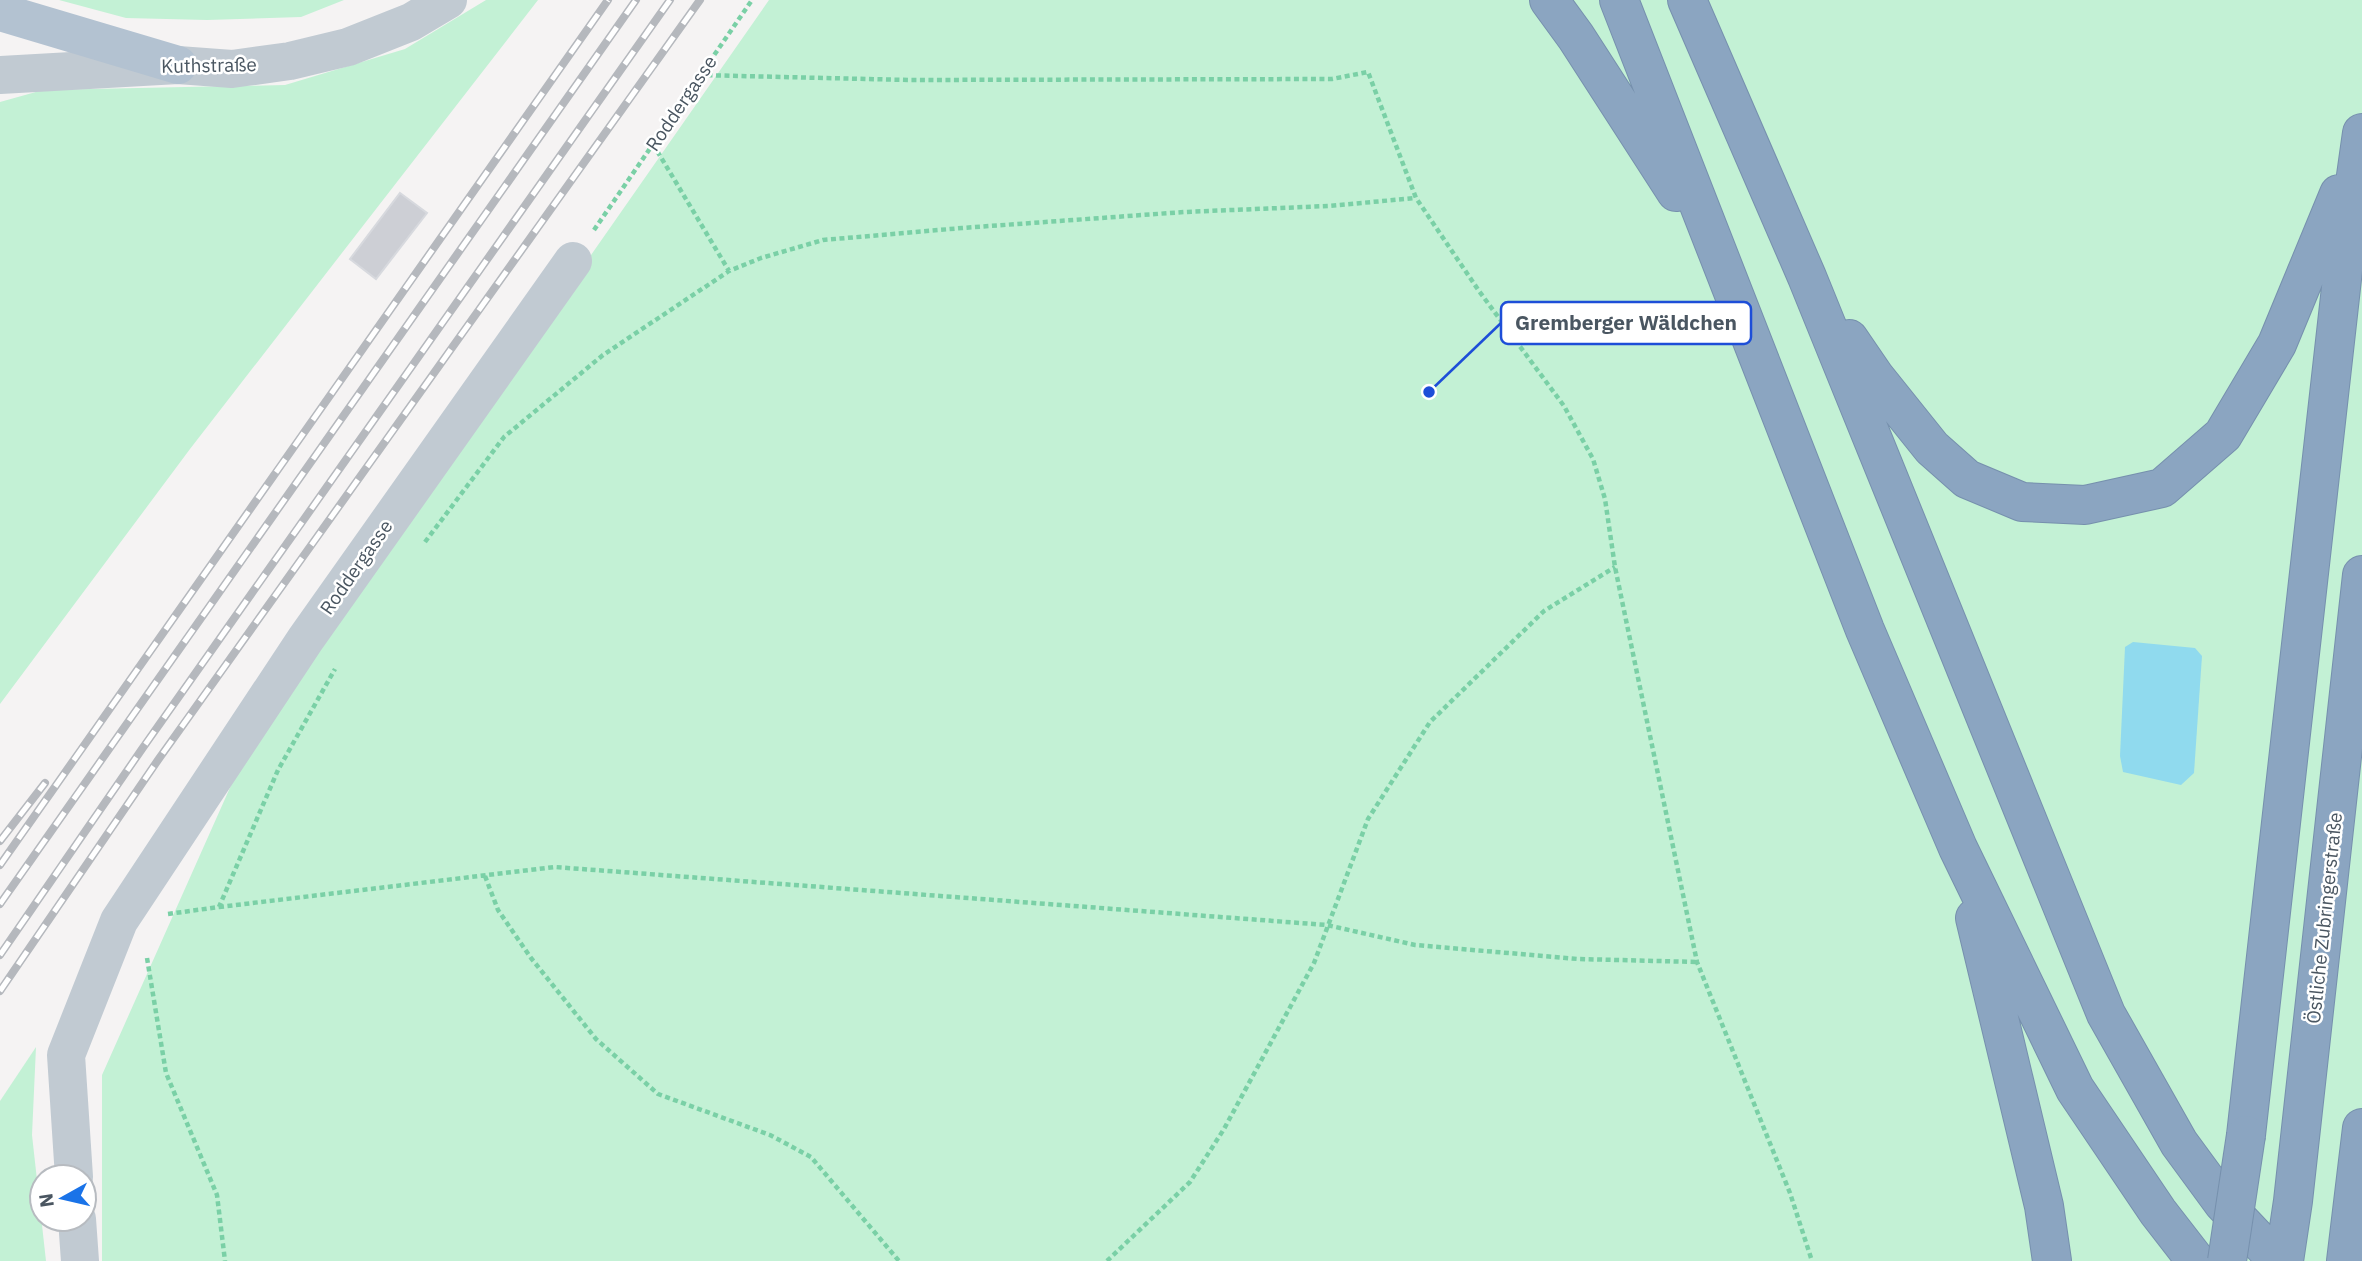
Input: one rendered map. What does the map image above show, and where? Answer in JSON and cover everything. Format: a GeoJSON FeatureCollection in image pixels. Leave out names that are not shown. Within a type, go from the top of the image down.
{"type":"FeatureCollection","features":[{"type":"Feature","properties":{"kind":"highway"},"geometry":{"type":"LineString","coordinates":[[1549,0],[1719,258]]}},
{"type":"Feature","properties":{"kind":"highway"},"geometry":{"type":"LineString","coordinates":[[1619,0],[1865,630],[1958,848],[2075,1088],[2158,1212],[2196,1261]]}},
{"type":"Feature","properties":{"kind":"highway"},"geometry":{"type":"LineString","coordinates":[[1687,0],[1807,277],[2106,1014],[2179,1143],[2223,1203],[2278,1261]]}},
{"type":"Feature","properties":{"kind":"highway"},"geometry":{"type":"LineString","coordinates":[[1807,277],[1905,416],[1932,448],[1967,479],[2022,502],[2085,505],[2162,488],[2223,435],[2277,344],[2360,140]]}},
{"type":"Feature","properties":{"kind":"highway"},"geometry":{"type":"LineString","coordinates":[[2227,1261],[2246,1135],[2344,261],[2360,140]]}},
{"type":"Feature","properties":{"kind":"highway","name":"Östliche Zubringerstraße"},"geometry":{"type":"LineString","coordinates":[[2284,1261],[2294,1201],[2362,575]]}},
{"type":"Feature","properties":{"kind":"highway"},"geometry":{"type":"LineString","coordinates":[[1958,848],[2044,1206],[2052,1261]]}},
{"type":"Feature","properties":{"kind":"highway"},"geometry":{"type":"LineString","coordinates":[[2347,1257],[2362,1128]]}},
{"type":"Feature","properties":{"kind":"main road"},"geometry":{"type":"LineString","coordinates":[[0,12],[177,65]]}},
{"type":"Feature","properties":{"kind":"street","name":"Kuthstraße"},"geometry":{"type":"LineString","coordinates":[[0,75],[177,65],[232,69],[290,61],[348,47],[411,22],[448,0]]}},
{"type":"Feature","properties":{"kind":"street","name":"Roddergasse"},"geometry":{"type":"LineString","coordinates":[[73,1163],[66,1055],[119,921],[305,640],[573,261]]}},
{"type":"Feature","properties":{"kind":"street"},"geometry":{"type":"LineString","coordinates":[[78,1233],[80,1261]]}},
{"type":"Feature","properties":{"kind":"path","name":"Roddergasse"},"geometry":{"type":"LineString","coordinates":[[573,261],[752,0]]}},
{"type":"Feature","properties":{"kind":"path"},"geometry":{"type":"LineString","coordinates":[[699,75],[909,80],[1332,79],[1368,72],[1416,198],[1479,291],[1564,406],[1593,459],[1605,499],[1615,567],[1697,962],[1771,1145],[1812,1261]]}},
{"type":"Feature","properties":{"kind":"path"},"geometry":{"type":"LineString","coordinates":[[653,144],[729,271]]}},
{"type":"Feature","properties":{"kind":"path"},"geometry":{"type":"LineString","coordinates":[[420,548],[504,437],[603,355],[729,271],[761,258],[823,240],[1184,212],[1328,206],[1416,198]]}},
{"type":"Feature","properties":{"kind":"path"},"geometry":{"type":"LineString","coordinates":[[1107,1261],[1190,1182],[1224,1129],[1314,964],[1368,819],[1430,722],[1544,611],[1615,567]]}},
{"type":"Feature","properties":{"kind":"path"},"geometry":{"type":"LineString","coordinates":[[219,907],[278,770],[339,662]]}},
{"type":"Feature","properties":{"kind":"path"},"geometry":{"type":"LineString","coordinates":[[167,915],[555,867],[1327,925],[1415,945],[1577,959],[1697,962]]}},
{"type":"Feature","properties":{"kind":"path"},"geometry":{"type":"LineString","coordinates":[[485,876],[498,910],[531,958],[596,1039],[659,1094],[770,1135],[811,1157],[899,1261]]}},
{"type":"Feature","properties":{"kind":"path"},"geometry":{"type":"LineString","coordinates":[[147,957],[166,1073],[217,1195],[225,1261]]}},
{"type":"Feature","properties":{"kind":"green space"},"geometry":{"type":"Polygon","coordinates":[[[59,0],[344,0],[301,17],[207,20],[126,18],[59,0]]]}},
{"type":"Feature","properties":{"kind":"green space"},"geometry":{"type":"Polygon","coordinates":[[[486,0],[538,0],[190,449],[0,704],[0,102],[43,90],[285,85],[405,49],[486,0]]]}},
{"type":"Feature","properties":{"kind":"green space"},"geometry":{"type":"Polygon","coordinates":[[[769,0],[2362,0],[2362,1261],[102,1261],[102,1075],[249,745],[769,0]]]}},
{"type":"Feature","properties":{"kind":"green space"},"geometry":{"type":"Polygon","coordinates":[[[36,1047],[32,1135],[35,1163],[28,1163],[28,1233],[43,1233],[46,1261],[0,1261],[0,1101],[36,1047]]]}},
{"type":"Feature","properties":{"kind":"water"},"geometry":{"type":"Polygon","coordinates":[[[2133,642],[2195,648],[2202,656],[2194,773],[2181,785],[2123,772],[2120,756],[2125,647],[2133,642]]]}},
{"type":"Feature","properties":{"kind":"building"},"geometry":{"type":"Polygon","coordinates":[[[400,193],[427,213],[376,279],[350,259],[400,193]]]}},
{"type":"Feature","properties":{"kind":"railway"},"geometry":{"type":"LineString","coordinates":[[0,865],[608,0]]}},
{"type":"Feature","properties":{"kind":"railway"},"geometry":{"type":"LineString","coordinates":[[0,904],[636,0]]}},
{"type":"Feature","properties":{"kind":"railway"},"geometry":{"type":"LineString","coordinates":[[0,955],[670,0]]}},
{"type":"Feature","properties":{"kind":"railway"},"geometry":{"type":"LineString","coordinates":[[0,991],[158,760],[700,0]]}},
{"type":"Feature","properties":{"kind":"railway"},"geometry":{"type":"LineString","coordinates":[[0,841],[45,783]]}},
{"type":"Feature","properties":{"kind":"place","name":"Gremberger Wäldchen"},"geometry":{"type":"Point","coordinates":[1429,392]}}]}
